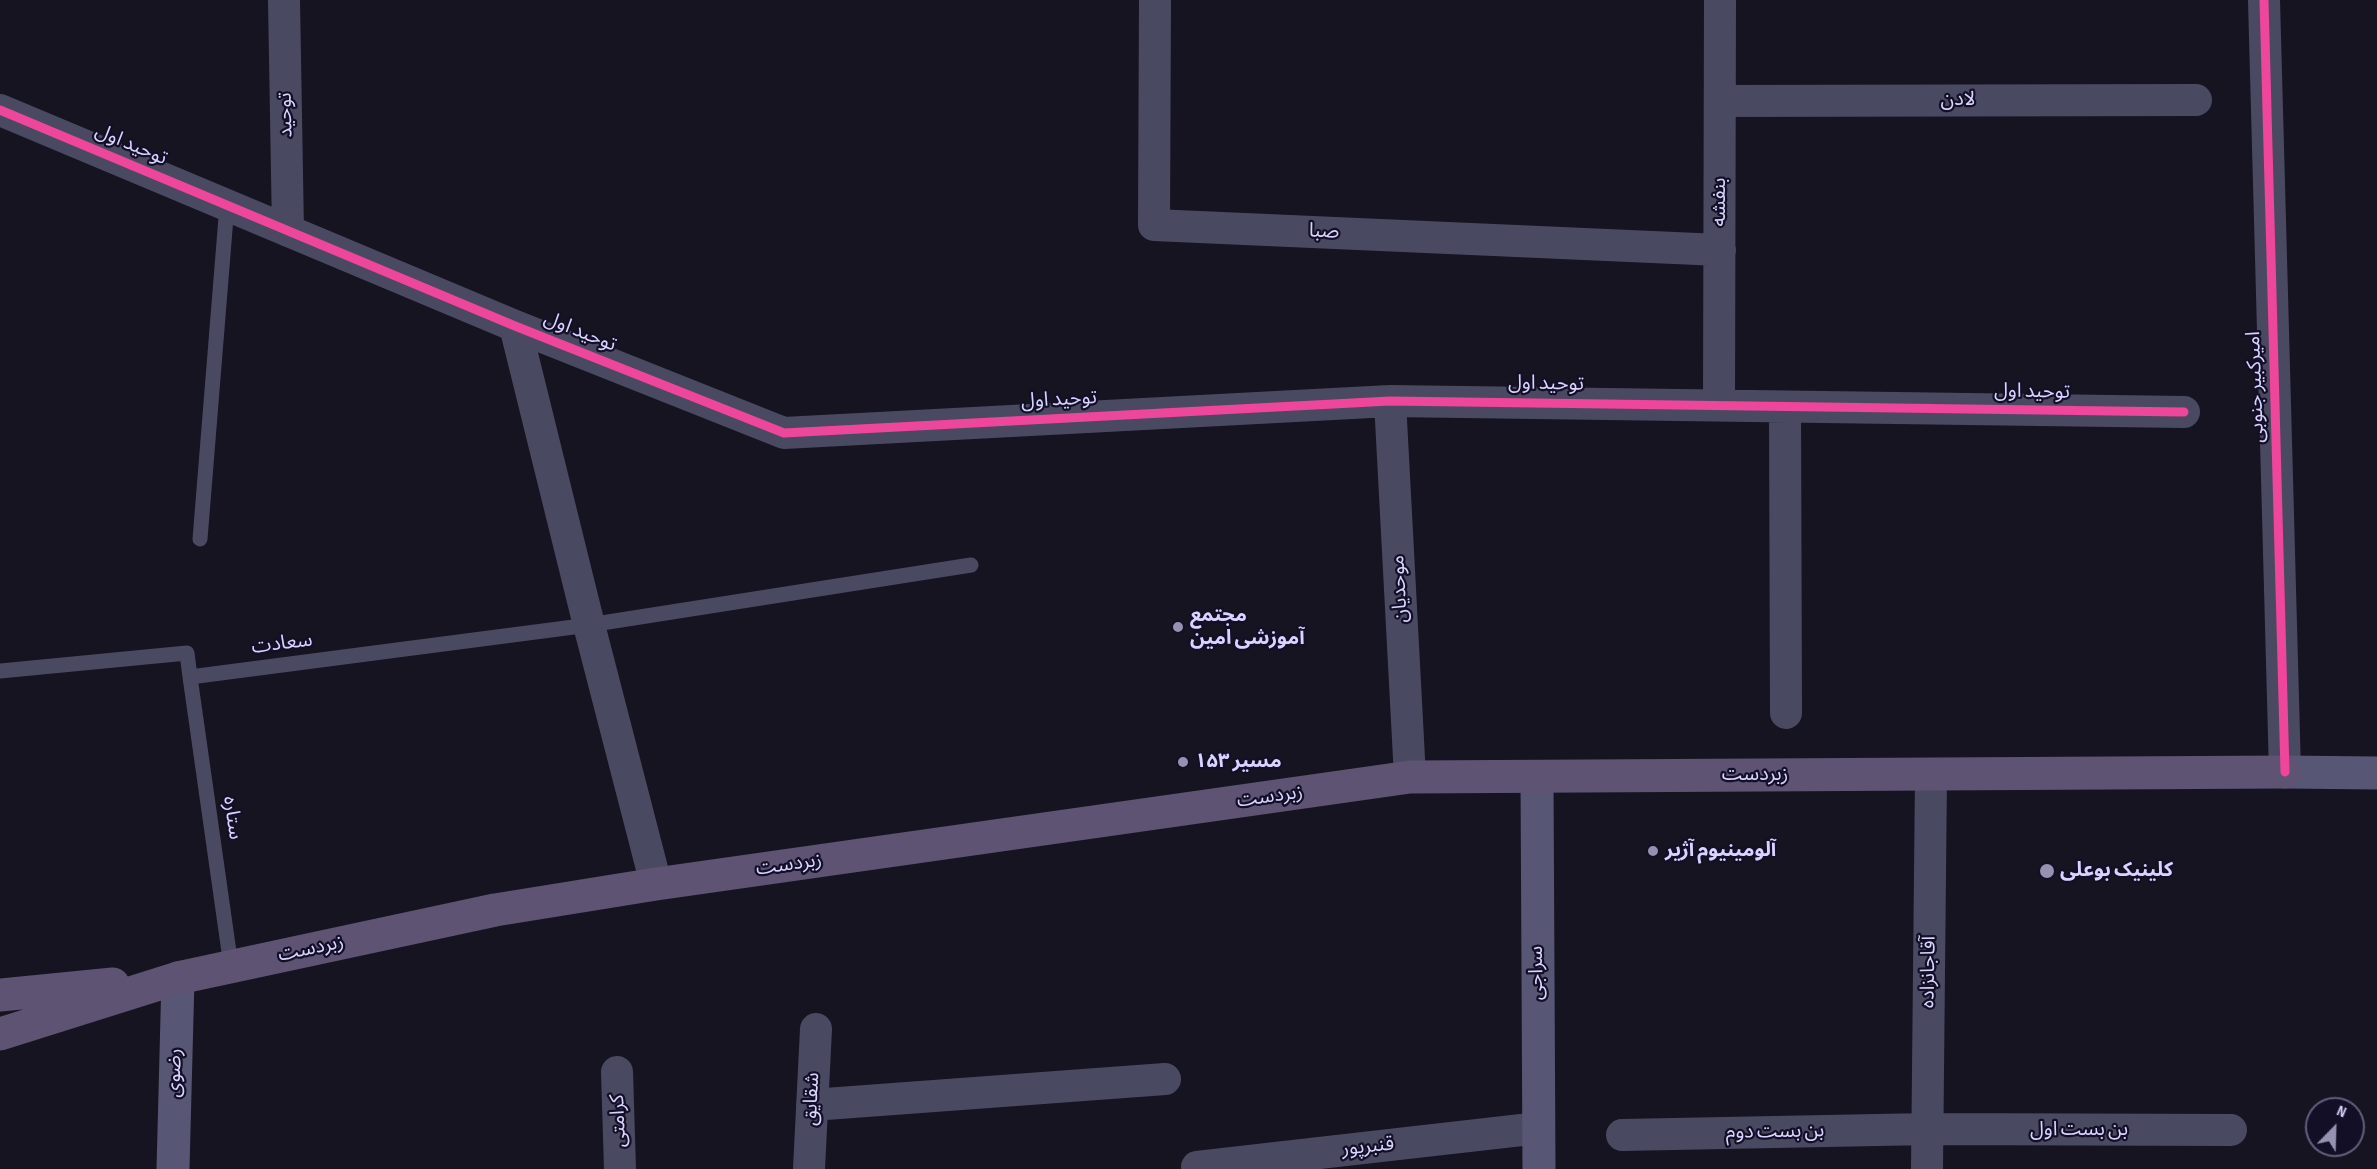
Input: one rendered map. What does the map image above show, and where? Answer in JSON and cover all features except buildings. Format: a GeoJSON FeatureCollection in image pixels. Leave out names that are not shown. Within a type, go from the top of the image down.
{"type":"FeatureCollection","features":[{"type":"Feature","properties":{"kind":"main road","name":"زبردست"},"geometry":{"type":"LineString","coordinates":[[0,1034],[178,978],[495,910],[656,884],[1410,777],[2285,772]]}},
{"type":"Feature","properties":{"kind":"main road","name":"زبردست"},"geometry":{"type":"LineString","coordinates":[[0,995],[178,978]]}},
{"type":"Feature","properties":{"kind":"street","name":"توحید"},"geometry":{"type":"LineString","coordinates":[[284,0],[288,231]]}},
{"type":"Feature","properties":{"kind":"street","name":"صبا"},"geometry":{"type":"LineString","coordinates":[[1155,0],[1154,225],[1720,250]]}},
{"type":"Feature","properties":{"kind":"street"},"geometry":{"type":"LineString","coordinates":[[1698,0],[1720,0]]}},
{"type":"Feature","properties":{"kind":"street","name":"بنفشه"},"geometry":{"type":"LineString","coordinates":[[1719,404],[1720,0]]}},
{"type":"Feature","properties":{"kind":"street","name":"امیرکبیر جنوبی"},"geometry":{"type":"LineString","coordinates":[[2264,0],[2285,772]]}},
{"type":"Feature","properties":{"kind":"street","name":"لادن"},"geometry":{"type":"LineString","coordinates":[[1720,101],[2196,100]]}},
{"type":"Feature","properties":{"kind":"street","name":"توحید اول"},"geometry":{"type":"LineString","coordinates":[[0,110],[515,326],[784,433],[1390,401],[2184,412]]}},
{"type":"Feature","properties":{"kind":"street"},"geometry":{"type":"LineString","coordinates":[[515,326],[656,884]]}},
{"type":"Feature","properties":{"kind":"street","name":"موحدیان"},"geometry":{"type":"LineString","coordinates":[[1390,401],[1410,777]]}},
{"type":"Feature","properties":{"kind":"street"},"geometry":{"type":"LineString","coordinates":[[1785,407],[1786,713]]}},
{"type":"Feature","properties":{"kind":"street","name":"زبردست"},"geometry":{"type":"LineString","coordinates":[[2285,772],[2377,773]]}},
{"type":"Feature","properties":{"kind":"street","name":"آقاجانزاده"},"geometry":{"type":"LineString","coordinates":[[1927,1169],[1931,775]]}},
{"type":"Feature","properties":{"kind":"street","name":"سراجی"},"geometry":{"type":"LineString","coordinates":[[1537,777],[1539,1169]]}},
{"type":"Feature","properties":{"kind":"street","name":"رضوی"},"geometry":{"type":"LineString","coordinates":[[173,1169],[178,978]]}},
{"type":"Feature","properties":{"kind":"street","name":"شقایق"},"geometry":{"type":"LineString","coordinates":[[809,1169],[816,1029]]}},
{"type":"Feature","properties":{"kind":"street","name":"کرامتی"},"geometry":{"type":"LineString","coordinates":[[617,1072],[620,1169]]}},
{"type":"Feature","properties":{"kind":"street"},"geometry":{"type":"LineString","coordinates":[[812,1105],[1165,1079]]}},
{"type":"Feature","properties":{"kind":"street","name":"قنبرپور"},"geometry":{"type":"LineString","coordinates":[[1197,1167],[1539,1128]]}},
{"type":"Feature","properties":{"kind":"street","name":"بن بست اول"},"geometry":{"type":"LineString","coordinates":[[1928,1129],[2231,1130]]}},
{"type":"Feature","properties":{"kind":"street","name":"بن بست دوم"},"geometry":{"type":"LineString","coordinates":[[1622,1135],[1928,1129]]}},
{"type":"Feature","properties":{"kind":"lane"},"geometry":{"type":"LineString","coordinates":[[201,539],[227,205]]}},
{"type":"Feature","properties":{"kind":"lane","name":"سعادت"},"geometry":{"type":"LineString","coordinates":[[190,677],[589,625],[971,565]]}},
{"type":"Feature","properties":{"kind":"lane"},"geometry":{"type":"LineString","coordinates":[[0,671],[187,653],[190,677]]}},
{"type":"Feature","properties":{"kind":"lane","name":"ستاره"},"geometry":{"type":"LineString","coordinates":[[190,677],[231,966]]}},
{"type":"Feature","properties":{"kind":"cycle path"},"geometry":{"type":"LineString","coordinates":[[2264,0],[2285,772]]}},
{"type":"Feature","properties":{"kind":"cycle path"},"geometry":{"type":"LineString","coordinates":[[0,110],[515,326],[784,433],[1390,401],[2184,412]]}},
{"type":"Feature","properties":{"kind":"place","name":"مجتمع آموزشی امین"},"geometry":{"type":"Point","coordinates":[1178,627]}},
{"type":"Feature","properties":{"kind":"place","name":"مسیر ۱۵۳"},"geometry":{"type":"Point","coordinates":[1183,762]}},
{"type":"Feature","properties":{"kind":"place","name":"آلومینیوم آژیر"},"geometry":{"type":"Point","coordinates":[1653,851]}},
{"type":"Feature","properties":{"kind":"place","name":"کلینیک بوعلی"},"geometry":{"type":"Point","coordinates":[2047,871]}}]}
